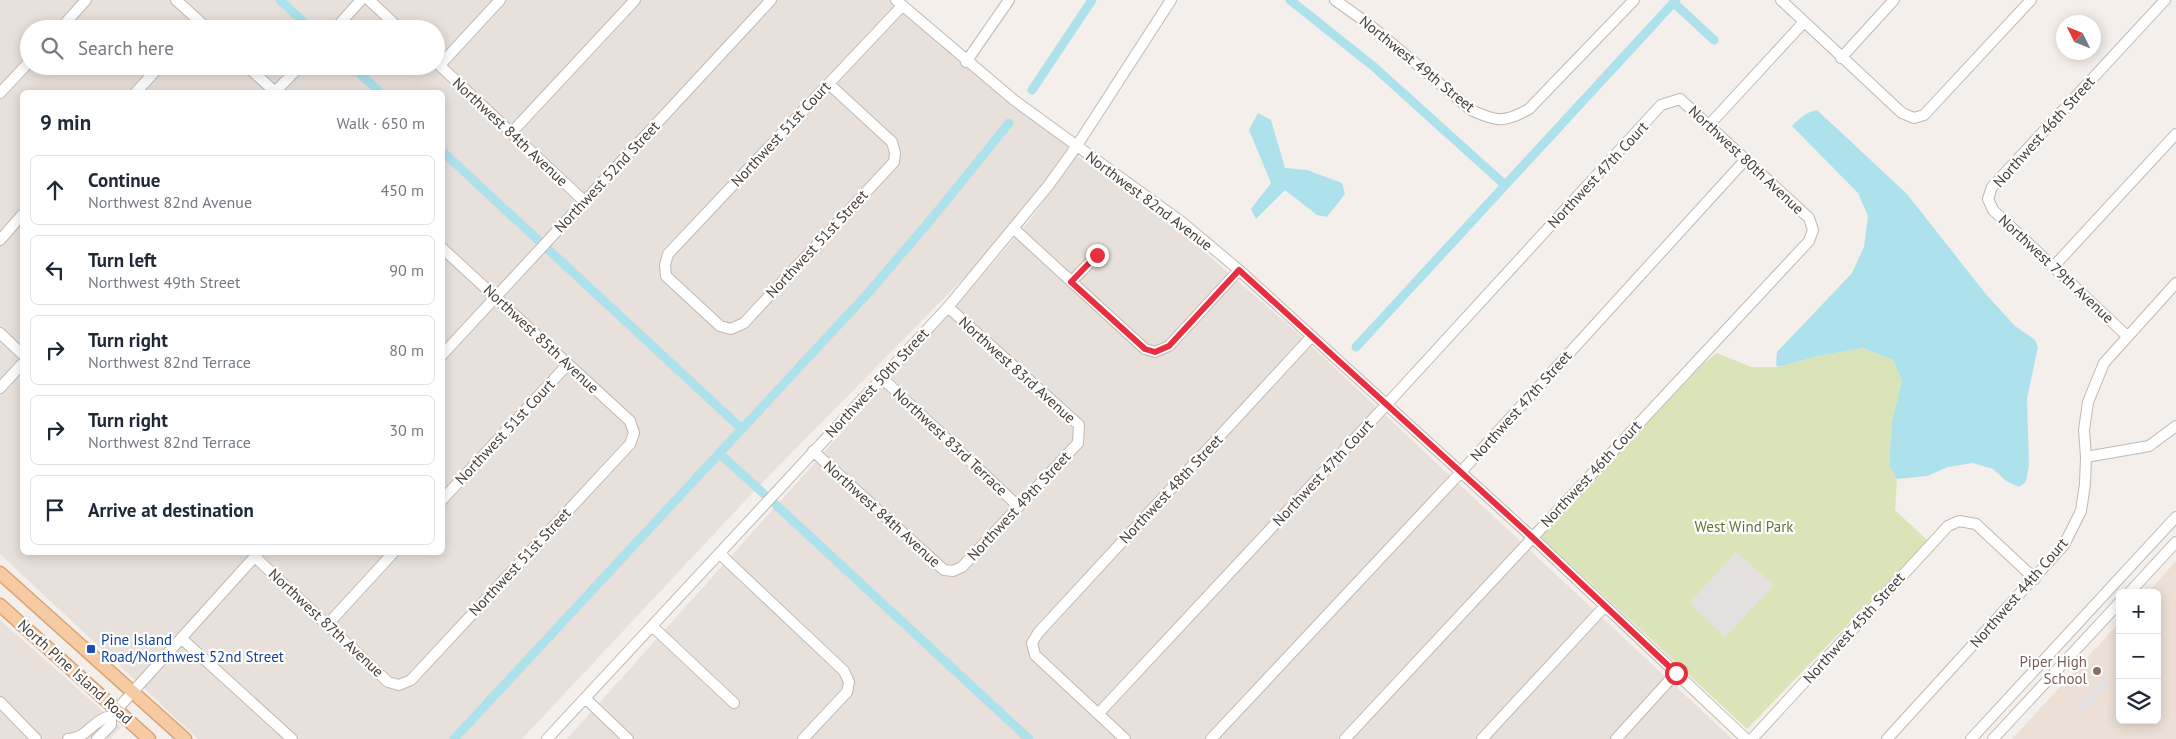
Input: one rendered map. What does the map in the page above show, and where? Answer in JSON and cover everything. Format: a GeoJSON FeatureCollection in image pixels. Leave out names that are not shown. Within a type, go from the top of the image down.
{"type":"FeatureCollection","features":[{"type":"Feature","properties":{"kind":"main road","name":"North Pine Island Road"},"geometry":{"type":"LineString","coordinates":[[0,573],[185,739]]}},
{"type":"Feature","properties":{"kind":"main road","name":"North Pine Island Road"},"geometry":{"type":"LineString","coordinates":[[0,605],[114,713],[149,739]]}},
{"type":"Feature","properties":{"kind":"street"},"geometry":{"type":"LineString","coordinates":[[68,20],[86,0]]}},
{"type":"Feature","properties":{"kind":"street"},"geometry":{"type":"LineString","coordinates":[[176,0],[195,20]]}},
{"type":"Feature","properties":{"kind":"street"},"geometry":{"type":"LineString","coordinates":[[343,20],[361,0]]}},
{"type":"Feature","properties":{"kind":"street"},"geometry":{"type":"LineString","coordinates":[[369,0],[390,20]]}},
{"type":"Feature","properties":{"kind":"street"},"geometry":{"type":"LineString","coordinates":[[445,56],[500,0]]}},
{"type":"Feature","properties":{"kind":"street"},"geometry":{"type":"LineString","coordinates":[[512,133],[635,0]]}},
{"type":"Feature","properties":{"kind":"street","name":"Northwest 52nd Street"},"geometry":{"type":"LineString","coordinates":[[445,351],[770,0]]}},
{"type":"Feature","properties":{"kind":"street","name":"Northwest 50th Street"},"geometry":{"type":"LineString","coordinates":[[547,739],[948,307],[1076,147],[1171,0]]}},
{"type":"Feature","properties":{"kind":"street","name":"Northwest 49th Street"},"geometry":{"type":"LineString","coordinates":[[1335,0],[1370,25],[1471,110],[1488,118],[1510,120],[1529,109],[1634,0]]}},
{"type":"Feature","properties":{"kind":"street"},"geometry":{"type":"LineString","coordinates":[[1781,0],[1902,113],[1914,118],[1924,115],[2030,0]]}},
{"type":"Feature","properties":{"kind":"street"},"geometry":{"type":"LineString","coordinates":[[1841,58],[1894,0]]}},
{"type":"Feature","properties":{"kind":"street","name":"Northwest 46th Street"},"geometry":{"type":"LineString","coordinates":[[1988,199],[1992,187],[2165,0]]}},
{"type":"Feature","properties":{"kind":"street"},"geometry":{"type":"LineString","coordinates":[[966,62],[1005,2]]}},
{"type":"Feature","properties":{"kind":"street","name":"Northwest 82nd Avenue"},"geometry":{"type":"LineString","coordinates":[[899,3],[966,62],[1014,100],[1076,147],[1183,223],[1239,270],[1532,537],[1746,739]]}},
{"type":"Feature","properties":{"kind":"street","name":"Northwest 51st Court"},"geometry":{"type":"LineString","coordinates":[[732,329],[720,326],[666,276],[665,265],[668,254],[829,84],[899,3]]}},
{"type":"Feature","properties":{"kind":"street"},"geometry":{"type":"LineString","coordinates":[[1710,125],[1804,22]]}},
{"type":"Feature","properties":{"kind":"street","name":"Northwest 84th Avenue"},"geometry":{"type":"LineString","coordinates":[[445,70],[584,201]]}},
{"type":"Feature","properties":{"kind":"street"},"geometry":{"type":"LineString","coordinates":[[0,93],[20,72]]}},
{"type":"Feature","properties":{"kind":"street"},"geometry":{"type":"LineString","coordinates":[[138,90],[152,75]]}},
{"type":"Feature","properties":{"kind":"street"},"geometry":{"type":"LineString","coordinates":[[257,75],[273,90]]}},
{"type":"Feature","properties":{"kind":"street"},"geometry":{"type":"LineString","coordinates":[[277,90],[291,75]]}},
{"type":"Feature","properties":{"kind":"street","name":"Northwest 51st Street"},"geometry":{"type":"LineString","coordinates":[[732,329],[744,323],[894,162],[895,153],[892,142],[829,84]]}},
{"type":"Feature","properties":{"kind":"street","name":"Northwest 80th Avenue"},"geometry":{"type":"LineString","coordinates":[[1671,101],[1680,99],[1710,125],[1809,218],[1813,230]]}},
{"type":"Feature","properties":{"kind":"street","name":"Northwest 47th Court"},"geometry":{"type":"LineString","coordinates":[[1098,714],[1662,106],[1671,101]]}},
{"type":"Feature","properties":{"kind":"street"},"geometry":{"type":"LineString","coordinates":[[2054,266],[2176,134]]}},
{"type":"Feature","properties":{"kind":"street","name":"Northwest 47th Street"},"geometry":{"type":"LineString","coordinates":[[1211,739],[1461,472],[1746,159]]}},
{"type":"Feature","properties":{"kind":"street","name":"Northwest 79th Avenue"},"geometry":{"type":"LineString","coordinates":[[1988,199],[1994,210],[2127,336]]}},
{"type":"Feature","properties":{"kind":"street"},"geometry":{"type":"LineString","coordinates":[[0,240],[20,217]]}},
{"type":"Feature","properties":{"kind":"street"},"geometry":{"type":"LineString","coordinates":[[1013,228],[1145,349],[1155,352],[1169,346],[1239,270]]}},
{"type":"Feature","properties":{"kind":"street","name":"Northwest 46th Court"},"geometry":{"type":"LineString","coordinates":[[1345,739],[1809,241],[1813,230]]}},
{"type":"Feature","properties":{"kind":"street","name":"Northwest 85th Avenue"},"geometry":{"type":"LineString","coordinates":[[445,251],[630,421],[634,433]]}},
{"type":"Feature","properties":{"kind":"street"},"geometry":{"type":"LineString","coordinates":[[1071,282],[1097,255]]}},
{"type":"Feature","properties":{"kind":"street"},"geometry":{"type":"LineString","coordinates":[[2176,283],[2104,363],[2088,402],[2084,430],[2086,456],[2149,446],[2176,426]]}},
{"type":"Feature","properties":{"kind":"street","name":"Northwest 83rd Avenue"},"geometry":{"type":"LineString","coordinates":[[948,307],[1079,425],[1080,436]]}},
{"type":"Feature","properties":{"kind":"street"},"geometry":{"type":"LineString","coordinates":[[0,333],[20,352]]}},
{"type":"Feature","properties":{"kind":"street","name":"Northwest 48th Street"},"geometry":{"type":"LineString","coordinates":[[1098,714],[1035,656],[1032,643],[1038,633],[1312,336]]}},
{"type":"Feature","properties":{"kind":"street","name":"Northwest 51st Court"},"geometry":{"type":"LineString","coordinates":[[445,497],[568,364]]}},
{"type":"Feature","properties":{"kind":"street"},"geometry":{"type":"LineString","coordinates":[[0,388],[20,366]]}},
{"type":"Feature","properties":{"kind":"street","name":"Northwest 83rd Terrace"},"geometry":{"type":"LineString","coordinates":[[882,378],[1018,506]]}},
{"type":"Feature","properties":{"kind":"street","name":"Northwest 51st Street"},"geometry":{"type":"LineString","coordinates":[[399,685],[411,680],[630,444],[634,433]]}},
{"type":"Feature","properties":{"kind":"street","name":"Northwest 49th Street"},"geometry":{"type":"LineString","coordinates":[[953,571],[962,567],[1078,443],[1080,436]]}},
{"type":"Feature","properties":{"kind":"street","name":"Northwest 84th Avenue"},"geometry":{"type":"LineString","coordinates":[[813,451],[944,570],[953,571]]}},
{"type":"Feature","properties":{"kind":"street","name":"Northwest 44th Court"},"geometry":{"type":"LineString","coordinates":[[1887,739],[2064,545],[2081,511],[2085,484],[2086,456]]}},
{"type":"Feature","properties":{"kind":"street"},"geometry":{"type":"LineString","coordinates":[[1971,739],[2176,518]]}},
{"type":"Feature","properties":{"kind":"street","name":"Northwest 45th Street"},"geometry":{"type":"LineString","coordinates":[[1752,739],[1948,526],[1959,521],[1976,524],[2035,579]]}},
{"type":"Feature","properties":{"kind":"street"},"geometry":{"type":"LineString","coordinates":[[2133,589],[2176,542]]}},
{"type":"Feature","properties":{"kind":"street"},"geometry":{"type":"LineString","coordinates":[[720,554],[844,671],[849,682],[847,692],[804,739]]}},
{"type":"Feature","properties":{"kind":"street"},"geometry":{"type":"LineString","coordinates":[[97,739],[110,725],[114,713],[257,555]]}},
{"type":"Feature","properties":{"kind":"street","name":"Northwest 87th Avenue"},"geometry":{"type":"LineString","coordinates":[[257,555],[327,625],[388,682],[399,685]]}},
{"type":"Feature","properties":{"kind":"street"},"geometry":{"type":"LineString","coordinates":[[327,625],[391,555]]}},
{"type":"Feature","properties":{"kind":"street"},"geometry":{"type":"LineString","coordinates":[[1482,739],[1605,606]]}},
{"type":"Feature","properties":{"kind":"street"},"geometry":{"type":"LineString","coordinates":[[1993,739],[2116,606]]}},
{"type":"Feature","properties":{"kind":"street"},"geometry":{"type":"LineString","coordinates":[[652,626],[734,703]]}},
{"type":"Feature","properties":{"kind":"street"},"geometry":{"type":"LineString","coordinates":[[181,638],[292,739]]}},
{"type":"Feature","properties":{"kind":"street"},"geometry":{"type":"LineString","coordinates":[[1616,739],[1676,673]]}},
{"type":"Feature","properties":{"kind":"street"},"geometry":{"type":"LineString","coordinates":[[585,698],[628,739]]}},
{"type":"Feature","properties":{"kind":"street"},"geometry":{"type":"LineString","coordinates":[[0,702],[36,739]]}},
{"type":"Feature","properties":{"kind":"street"},"geometry":{"type":"LineString","coordinates":[[68,739],[75,739],[84,735],[100,718],[114,713]]}},
{"type":"Feature","properties":{"kind":"street"},"geometry":{"type":"LineString","coordinates":[[1098,714],[1125,739]]}},
{"type":"Feature","properties":{"kind":"shaded area"},"geometry":{"type":"Polygon","coordinates":[[[0,0],[899,0],[1076,147],[1013,228],[757,488],[522,739],[198,739],[0,554],[0,0]]]}},
{"type":"Feature","properties":{"kind":"shaded area"},"geometry":{"type":"Polygon","coordinates":[[[1076,155],[1178,229],[1292,328],[1732,739],[567,739],[967,293],[1031,219],[1076,155]]]}},
{"type":"Feature","properties":{"kind":"shaded area"},"geometry":{"type":"Polygon","coordinates":[[[1736,552],[1774,585],[1725,637],[1689,603],[1736,552]]]}},
{"type":"Feature","properties":{"kind":"shaded area","name":"Piper High School"},"geometry":{"type":"Polygon","coordinates":[[[2176,561],[2176,739],[2012,739],[2116,626],[2116,724],[2161,724],[2161,589],[2151,589],[2176,561]]]}},
{"type":"Feature","properties":{"kind":"shaded area"},"geometry":{"type":"Polygon","coordinates":[[[0,620],[121,727],[110,739],[0,739],[0,620]]]}},
{"type":"Feature","properties":{"kind":"shaded area"},"geometry":{"type":"Polygon","coordinates":[[[2103,677],[2109,683],[2084,712],[2077,706],[2103,677]]]}},
{"type":"Feature","properties":{"kind":"green space","name":"West Wind Park"},"geometry":{"type":"Polygon","coordinates":[[[1863,348],[1893,360],[1902,381],[1892,421],[1889,465],[1897,479],[1895,510],[1928,541],[1747,729],[1541,537],[1704,363],[1717,353],[1751,367],[1779,367],[1818,356],[1863,348]]]}},
{"type":"Feature","properties":{"kind":"water"},"geometry":{"type":"Polygon","coordinates":[[[1817,110],[1907,194],[1985,293],[2015,326],[2035,340],[2038,347],[2027,399],[2029,465],[2026,482],[2019,487],[2006,481],[1993,469],[1973,463],[1948,467],[1927,476],[1897,479],[1889,465],[1892,421],[1902,381],[1893,360],[1863,348],[1818,356],[1779,367],[1776,365],[1777,352],[1852,273],[1864,247],[1868,216],[1858,193],[1792,126],[1806,114],[1817,110]]]}},
{"type":"Feature","properties":{"kind":"water"},"geometry":{"type":"Polygon","coordinates":[[[1258,113],[1271,120],[1285,168],[1307,170],[1342,183],[1345,194],[1327,217],[1317,215],[1285,190],[1256,219],[1251,209],[1271,183],[1249,130],[1258,113]]]}},
{"type":"Feature","properties":{"kind":"waterway"},"geometry":{"type":"LineString","coordinates":[[280,0],[301,20]]}},
{"type":"Feature","properties":{"kind":"waterway"},"geometry":{"type":"LineString","coordinates":[[1032,90],[1092,0]]}},
{"type":"Feature","properties":{"kind":"waterway"},"geometry":{"type":"LineString","coordinates":[[1290,0],[1373,66],[1505,185]]}},
{"type":"Feature","properties":{"kind":"waterway"},"geometry":{"type":"LineString","coordinates":[[1356,347],[1676,0]]}},
{"type":"Feature","properties":{"kind":"waterway"},"geometry":{"type":"LineString","coordinates":[[1674,3],[1714,40]]}},
{"type":"Feature","properties":{"kind":"waterway"},"geometry":{"type":"LineString","coordinates":[[361,75],[378,90]]}},
{"type":"Feature","properties":{"kind":"waterway"},"geometry":{"type":"LineString","coordinates":[[454,739],[869,292],[1009,123]]}},
{"type":"Feature","properties":{"kind":"waterway"},"geometry":{"type":"LineString","coordinates":[[445,154],[742,429]]}},
{"type":"Feature","properties":{"kind":"waterway"},"geometry":{"type":"LineString","coordinates":[[719,453],[764,494]]}},
{"type":"Feature","properties":{"kind":"waterway"},"geometry":{"type":"LineString","coordinates":[[775,504],[1029,739]]}},
{"type":"Feature","properties":{"kind":"place","name":"Pine Island Road/Northwest 52nd Street"},"geometry":{"type":"Point","coordinates":[91,649]}},
{"type":"Feature","properties":{"kind":"place","name":"Piper High School"},"geometry":{"type":"Point","coordinates":[2097,671]}},
{"type":"Feature","properties":{"kind":"route"},"geometry":{"type":"LineString","coordinates":[[1097,255],[1071,282],[1145,349],[1155,352],[1169,346],[1239,270],[1532,537],[1676,673]]}}]}
